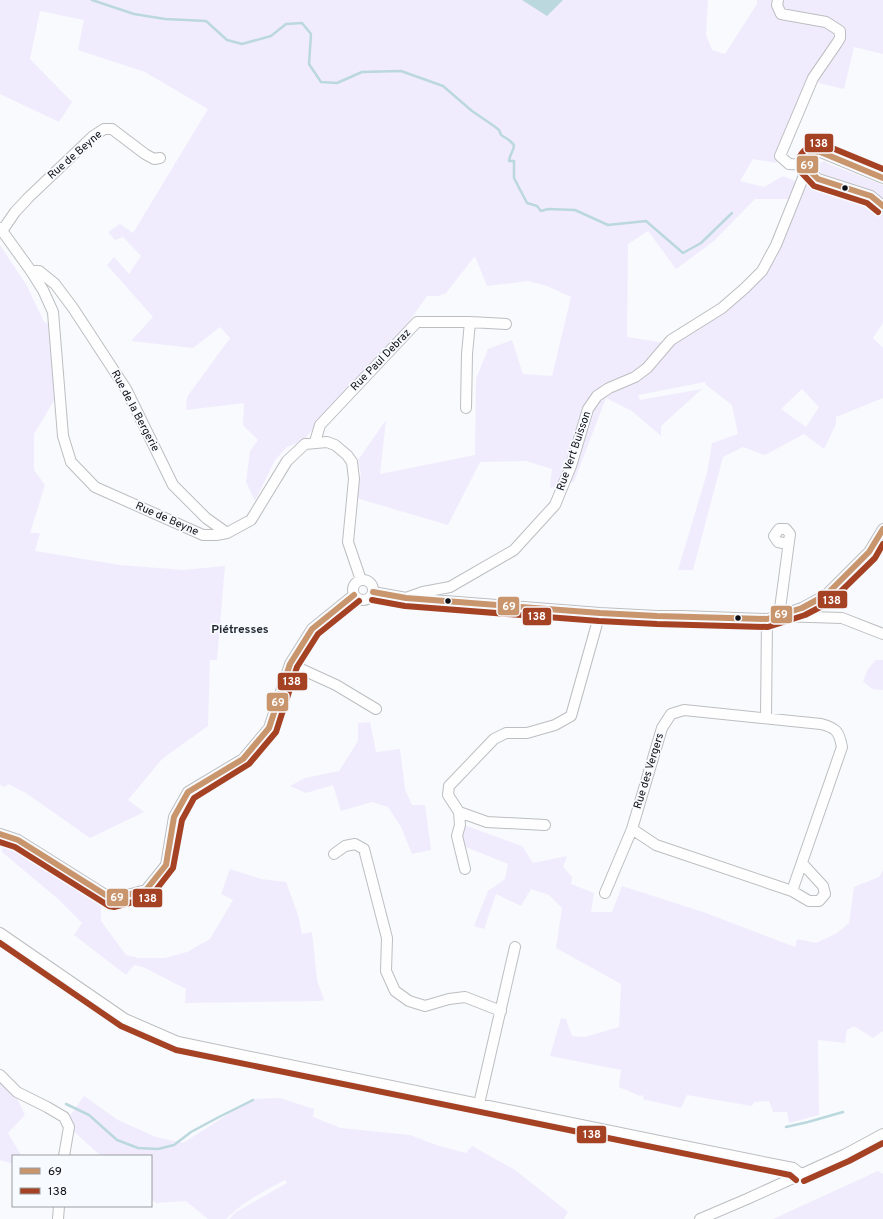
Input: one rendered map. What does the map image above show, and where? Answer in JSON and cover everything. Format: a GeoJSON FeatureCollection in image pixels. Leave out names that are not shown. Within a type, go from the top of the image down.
{"type":"FeatureCollection","features":[{"type":"Feature","properties":{"kind":"street"},"geometry":{"type":"LineString","coordinates":[[778,0],[777,5],[782,14],[826,22],[840,31],[840,38],[813,78],[780,156],[789,164],[806,167],[818,179],[871,196],[883,206]]}},
{"type":"Feature","properties":{"kind":"street","name":"Rue de Beyne"},"geometry":{"type":"LineString","coordinates":[[160,158],[154,159],[145,154],[112,129],[104,129],[92,137],[29,197],[1,230],[32,271],[53,312],[63,436],[71,462],[95,487],[202,535],[216,536],[251,520],[287,461],[305,444],[315,442]]}},
{"type":"Feature","properties":{"kind":"street"},"geometry":{"type":"LineString","coordinates":[[806,167],[808,157],[818,150],[883,178]]}},
{"type":"Feature","properties":{"kind":"street","name":"Rue Vert Buisson"},"geometry":{"type":"LineString","coordinates":[[406,598],[423,592],[450,587],[514,550],[555,505],[572,466],[588,409],[597,396],[609,388],[636,378],[647,368],[671,340],[722,308],[762,271],[776,245],[806,167]]}},
{"type":"Feature","properties":{"kind":"street","name":"Rue de la Bergerie"},"geometry":{"type":"LineString","coordinates":[[32,271],[39,271],[56,284],[77,314],[126,389],[173,485],[206,518],[227,532]]}},
{"type":"Feature","properties":{"kind":"street","name":"Rue Paul Debraz"},"geometry":{"type":"LineString","coordinates":[[315,442],[320,425],[417,322],[506,324]]}},
{"type":"Feature","properties":{"kind":"street"},"geometry":{"type":"LineString","coordinates":[[466,408],[467,354],[470,322]]}},
{"type":"Feature","properties":{"kind":"street"},"geometry":{"type":"LineString","coordinates":[[315,442],[327,442],[335,445],[347,455],[352,462],[354,479],[348,542],[361,580]]}},
{"type":"Feature","properties":{"kind":"street"},"geometry":{"type":"LineString","coordinates":[[373,592],[406,598],[600,613],[767,619],[802,608],[826,595],[869,552],[883,529]]}},
{"type":"Feature","properties":{"kind":"street"},"geometry":{"type":"LineString","coordinates":[[779,616],[788,544]]}},
{"type":"Feature","properties":{"kind":"street"},"geometry":{"type":"LineString","coordinates":[[366,580],[373,586],[373,592],[372,595],[365,600],[356,598],[352,589],[357,581],[366,580]]}},
{"type":"Feature","properties":{"kind":"street"},"geometry":{"type":"LineString","coordinates":[[0,834],[18,840],[112,899],[146,890],[166,865],[174,817],[188,792],[243,759],[269,728],[290,664],[312,629],[354,595]]}},
{"type":"Feature","properties":{"kind":"street"},"geometry":{"type":"LineString","coordinates":[[465,869],[457,836],[460,825],[459,812],[448,795],[449,786],[494,739],[506,733],[527,733],[555,725],[571,716],[600,613]]}},
{"type":"Feature","properties":{"kind":"street"},"geometry":{"type":"LineString","coordinates":[[779,616],[842,618],[883,634]]}},
{"type":"Feature","properties":{"kind":"street"},"geometry":{"type":"LineString","coordinates":[[766,718],[767,619]]}},
{"type":"Feature","properties":{"kind":"street"},"geometry":{"type":"LineString","coordinates":[[290,664],[336,685],[376,708]]}},
{"type":"Feature","properties":{"kind":"street","name":"Rue des Vergers"},"geometry":{"type":"LineString","coordinates":[[605,892],[632,830],[662,728],[671,714],[684,710],[821,724],[833,727],[840,735],[842,747],[792,891]]}},
{"type":"Feature","properties":{"kind":"street"},"geometry":{"type":"LineString","coordinates":[[459,812],[487,822],[545,825]]}},
{"type":"Feature","properties":{"kind":"street"},"geometry":{"type":"LineString","coordinates":[[632,830],[656,845],[792,891],[809,901],[819,900],[824,894],[823,886],[802,863]]}},
{"type":"Feature","properties":{"kind":"street"},"geometry":{"type":"LineString","coordinates":[[334,854],[345,846],[355,844],[364,848],[387,938],[386,971],[395,991],[409,1001],[425,1006],[449,999],[465,997],[500,1011]]}},
{"type":"Feature","properties":{"kind":"street"},"geometry":{"type":"LineString","coordinates":[[0,933],[125,1019],[178,1042],[793,1168],[801,1174]]}},
{"type":"Feature","properties":{"kind":"street"},"geometry":{"type":"LineString","coordinates":[[479,1104],[515,947]]}},
{"type":"Feature","properties":{"kind":"street"},"geometry":{"type":"LineString","coordinates":[[0,1075],[17,1092],[64,1117],[69,1127],[64,1155]]}},
{"type":"Feature","properties":{"kind":"street"},"geometry":{"type":"LineString","coordinates":[[700,1219],[846,1154],[883,1134]]}},
{"type":"Feature","properties":{"kind":"street"},"geometry":{"type":"LineString","coordinates":[[58,1219],[59,1207]]}},
{"type":"Feature","properties":{"kind":"shaded area"},"geometry":{"type":"Polygon","coordinates":[[[0,0],[708,0],[706,35],[712,50],[725,54],[757,4],[757,0],[883,0],[883,54],[854,47],[844,89],[811,81],[776,163],[753,159],[740,181],[764,187],[783,176],[800,183],[791,199],[755,199],[714,241],[676,269],[648,231],[628,244],[627,337],[672,344],[725,311],[776,259],[808,181],[869,198],[883,210],[883,323],[873,338],[883,348],[883,398],[836,417],[836,424],[824,449],[804,434],[765,455],[743,447],[723,457],[693,570],[678,570],[707,473],[712,443],[738,434],[732,405],[706,385],[705,382],[638,395],[640,400],[702,389],[661,426],[661,436],[632,411],[606,398],[574,482],[550,488],[552,469],[526,461],[480,462],[448,525],[356,498],[361,474],[358,460],[386,420],[380,474],[475,455],[476,379],[488,349],[512,340],[523,374],[552,376],[571,297],[547,286],[528,281],[487,286],[475,256],[446,293],[439,296],[427,296],[399,336],[318,420],[304,440],[287,447],[275,460],[255,501],[246,482],[250,451],[258,440],[243,425],[244,403],[186,410],[187,397],[230,338],[220,327],[193,348],[131,341],[153,317],[107,265],[114,257],[129,274],[141,256],[123,237],[115,240],[108,232],[120,224],[133,233],[208,109],[145,72],[78,50],[84,20],[40,11],[30,59],[72,102],[59,122],[0,94],[0,0]],[[802,389],[781,409],[806,427],[819,407],[802,389]]]}},
{"type":"Feature","properties":{"kind":"shaded area"},"geometry":{"type":"Polygon","coordinates":[[[824,161],[883,185],[883,201],[868,191],[822,174],[816,165],[824,161]]]}},
{"type":"Feature","properties":{"kind":"shaded area"},"geometry":{"type":"Polygon","coordinates":[[[0,245],[27,286],[44,322],[52,325],[55,399],[34,434],[34,470],[45,485],[30,533],[40,533],[35,551],[120,565],[183,570],[225,566],[217,660],[210,660],[208,726],[162,759],[128,800],[144,812],[90,838],[26,793],[8,784],[5,787],[0,785],[0,245]]]}},
{"type":"Feature","properties":{"kind":"shaded area"},"geometry":{"type":"Polygon","coordinates":[[[876,660],[883,660],[883,690],[872,689],[863,681],[868,669],[876,660]]]}},
{"type":"Feature","properties":{"kind":"shaded area"},"geometry":{"type":"Polygon","coordinates":[[[370,722],[376,752],[400,749],[405,789],[412,805],[425,805],[431,850],[412,854],[401,827],[388,807],[372,802],[341,811],[333,785],[306,793],[290,786],[305,778],[339,771],[358,741],[358,723],[370,722]]]}},
{"type":"Feature","properties":{"kind":"shaded area"},"geometry":{"type":"Polygon","coordinates":[[[464,825],[522,846],[533,863],[567,856],[563,867],[572,877],[571,884],[594,893],[591,912],[612,912],[622,886],[706,913],[795,947],[797,939],[816,943],[837,933],[849,923],[854,887],[879,877],[883,870],[883,1031],[873,1038],[854,1026],[847,1030],[845,1043],[818,1040],[819,1115],[789,1123],[787,1112],[773,1112],[769,1101],[754,1102],[752,1106],[687,1095],[681,1108],[643,1099],[644,1095],[640,1096],[619,1087],[621,1070],[550,1056],[561,1018],[566,1019],[572,1036],[585,1037],[619,1027],[621,984],[556,948],[562,908],[549,895],[531,889],[521,906],[496,894],[484,929],[474,926],[488,891],[505,879],[508,864],[461,845],[458,839],[464,825]]]}},
{"type":"Feature","properties":{"kind":"shaded area"},"geometry":{"type":"Polygon","coordinates":[[[3,839],[30,853],[101,900],[101,921],[126,955],[139,958],[165,958],[187,952],[210,939],[233,900],[221,894],[230,869],[261,879],[286,882],[298,915],[302,934],[312,932],[317,980],[324,1000],[185,1003],[186,989],[143,967],[134,965],[126,975],[74,935],[82,923],[58,899],[2,852],[3,839]]]}},
{"type":"Feature","properties":{"kind":"shaded area"},"geometry":{"type":"Polygon","coordinates":[[[0,1082],[17,1098],[25,1115],[8,1133],[21,1155],[12,1155],[12,1164],[0,1160],[0,1082]]]}},
{"type":"Feature","properties":{"kind":"shaded area"},"geometry":{"type":"Polygon","coordinates":[[[84,1096],[118,1120],[156,1137],[183,1143],[252,1099],[280,1098],[314,1109],[313,1117],[341,1128],[410,1135],[439,1146],[466,1153],[472,1146],[515,1170],[568,1212],[564,1219],[229,1219],[236,1212],[287,1183],[285,1180],[247,1202],[226,1219],[208,1219],[186,1201],[156,1203],[152,1200],[152,1155],[100,1155],[72,1130],[69,1117],[84,1096]]]}},
{"type":"Feature","properties":{"kind":"shaded area"},"geometry":{"type":"Polygon","coordinates":[[[878,1171],[883,1174],[883,1219],[773,1219],[878,1171]]]}},
{"type":"Feature","properties":{"kind":"water"},"geometry":{"type":"Polygon","coordinates":[[[522,0],[563,0],[547,16],[522,0]]]}},
{"type":"Feature","properties":{"kind":"waterway"},"geometry":{"type":"LineString","coordinates":[[92,0],[134,14],[165,19],[206,21],[227,40],[242,44],[271,36],[286,24],[302,23],[311,34],[309,64],[321,82],[337,83],[362,72],[401,71],[443,86],[472,111],[499,130],[501,135],[514,145],[509,161],[514,161],[514,178],[527,203],[537,206],[541,211],[548,209],[575,210],[608,225],[646,221],[683,253],[701,243],[732,213]]}},
{"type":"Feature","properties":{"kind":"waterway"},"geometry":{"type":"LineString","coordinates":[[66,1104],[89,1115],[117,1140],[138,1148],[158,1149],[174,1145],[191,1132],[253,1100]]}},
{"type":"Feature","properties":{"kind":"waterway"},"geometry":{"type":"LineString","coordinates":[[786,1127],[843,1112]]}},
{"type":"Feature","properties":{"kind":"transit line","name":"138"},"geometry":{"type":"LineString","coordinates":[[878,212],[867,203],[814,186],[800,171],[799,159],[810,146],[820,143],[883,169]]}},
{"type":"Feature","properties":{"kind":"transit line","name":"69"},"geometry":{"type":"LineString","coordinates":[[883,178],[818,151],[808,157],[807,168],[818,179],[871,196],[883,206]]}},
{"type":"Feature","properties":{"kind":"transit line","name":"69"},"geometry":{"type":"LineString","coordinates":[[373,592],[406,598],[600,613],[767,619],[802,608],[826,595],[869,552],[883,529]]}},
{"type":"Feature","properties":{"kind":"transit line","name":"138"},"geometry":{"type":"LineString","coordinates":[[372,600],[405,606],[599,621],[768,627],[805,615],[830,602],[875,558],[883,544]]}},
{"type":"Feature","properties":{"kind":"transit line","name":"69"},"geometry":{"type":"LineString","coordinates":[[0,834],[18,840],[112,899],[146,890],[166,865],[174,817],[188,792],[243,759],[269,728],[290,664],[312,629],[354,595]]}},
{"type":"Feature","properties":{"kind":"transit line","name":"138"},"geometry":{"type":"LineString","coordinates":[[0,842],[15,847],[109,906],[114,907],[148,898],[173,868],[182,820],[194,798],[249,764],[276,732],[297,667],[318,634],[359,601]]}},
{"type":"Feature","properties":{"kind":"transit line","name":"138"},"geometry":{"type":"LineString","coordinates":[[0,943],[121,1026],[176,1050],[790,1175],[796,1180]]}},
{"type":"Feature","properties":{"kind":"transit line","name":"138"},"geometry":{"type":"LineString","coordinates":[[804,1181],[849,1161],[883,1143]]}},
{"type":"Feature","properties":{"kind":"district","name":"Piétresses"},"geometry":{"type":"Point","coordinates":[240,630]}}]}
